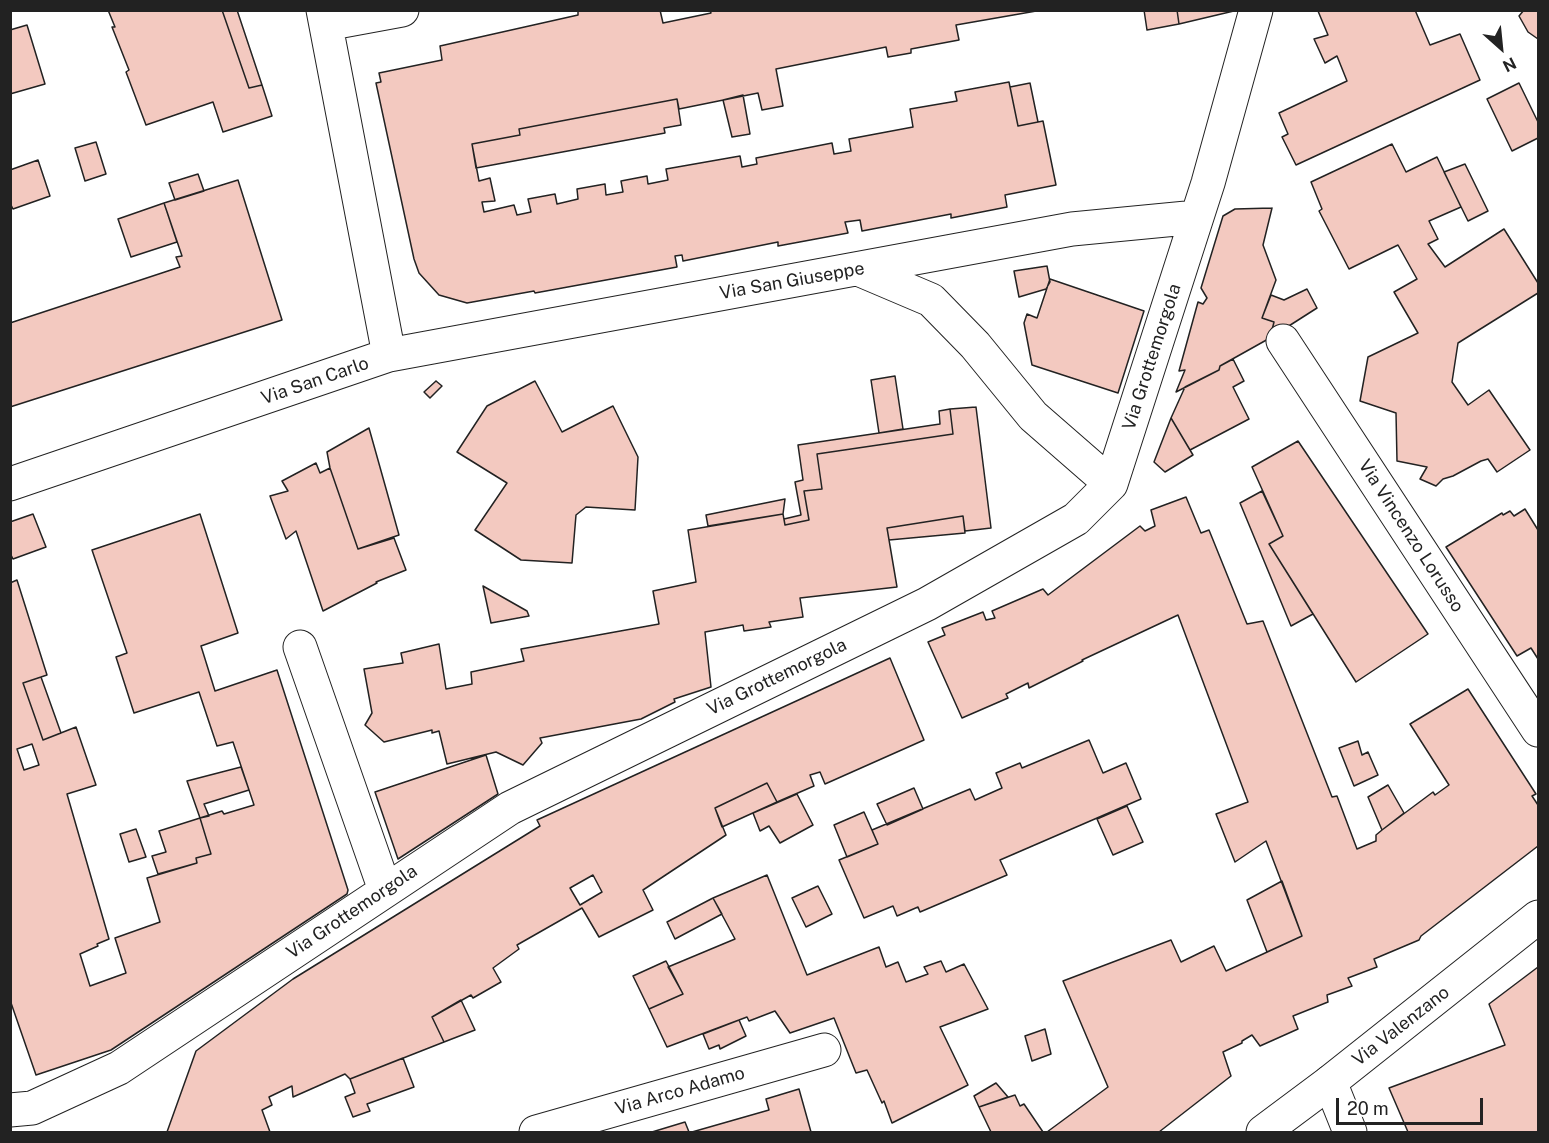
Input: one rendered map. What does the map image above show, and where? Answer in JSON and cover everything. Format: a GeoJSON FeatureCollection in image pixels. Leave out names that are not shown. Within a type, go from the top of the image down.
{"type":"FeatureCollection","features":[{"type":"Feature","properties":{"kind":"street"},"geometry":{"type":"LineString","coordinates":[[325,17],[402,10]]}},
{"type":"Feature","properties":{"kind":"street","name":"Via Grottemorgola"},"geometry":{"type":"LineString","coordinates":[[10,1110],[32,1108],[118,1068],[510,807],[927,604],[1076,519],[1111,484],[1197,218],[1256,10]]}},
{"type":"Feature","properties":{"kind":"street","name":"Via San Carlo"},"geometry":{"type":"LineString","coordinates":[[10,484],[389,356],[325,17]]}},
{"type":"Feature","properties":{"kind":"street","name":"Via San Giuseppe"},"geometry":{"type":"LineString","coordinates":[[389,356],[1072,229],[1197,218]]}},
{"type":"Feature","properties":{"kind":"street"},"geometry":{"type":"LineString","coordinates":[[858,268],[931,300],[975,345],[1033,416],[1111,484]]}},
{"type":"Feature","properties":{"kind":"street","name":"Via Vincenzo Lorusso"},"geometry":{"type":"LineString","coordinates":[[1283,341],[1539,730]]}},
{"type":"Feature","properties":{"kind":"street"},"geometry":{"type":"LineString","coordinates":[[300,647],[386,890]]}},
{"type":"Feature","properties":{"kind":"street","name":"Via Valenzano"},"geometry":{"type":"LineString","coordinates":[[1263,1132],[1539,917]]}},
{"type":"Feature","properties":{"kind":"street","name":"Via Arco Adamo"},"geometry":{"type":"LineString","coordinates":[[536,1132],[824,1050]]}},
{"type":"Feature","properties":{"kind":"street"},"geometry":{"type":"LineString","coordinates":[[1330,1082],[1350,1132]]}},
{"type":"Feature","properties":{"kind":"building"},"geometry":{"type":"Polygon","coordinates":[[[108,10],[222,10],[249,88],[262,85],[272,116],[223,132],[213,102],[146,125],[126,72],[129,70],[112,27],[115,27],[108,10]]]}},
{"type":"Feature","properties":{"kind":"building"},"geometry":{"type":"Polygon","coordinates":[[[222,10],[237,10],[262,85],[249,88],[222,10]]]}},
{"type":"Feature","properties":{"kind":"building"},"geometry":{"type":"Polygon","coordinates":[[[660,10],[663,23],[711,13],[710,10],[1042,10],[956,25],[959,40],[911,49],[911,53],[888,57],[886,47],[776,69],[783,106],[762,110],[758,93],[679,109],[677,99],[519,129],[520,135],[472,144],[479,181],[490,178],[495,201],[482,202],[484,212],[514,205],[517,215],[531,212],[528,199],[555,194],[557,204],[578,199],[577,189],[605,184],[606,195],[623,192],[621,181],[647,176],[648,184],[668,180],[666,169],[740,156],[742,167],[757,164],[756,158],[832,143],[834,154],[851,151],[849,139],[913,127],[910,109],[957,101],[955,92],[1009,82],[1018,126],[1043,121],[1056,185],[1005,195],[1007,207],[951,218],[951,214],[862,231],[860,220],[845,222],[848,233],[778,246],[778,242],[683,261],[682,255],[675,256],[677,267],[535,293],[534,291],[467,303],[439,295],[419,273],[414,259],[376,83],[381,82],[379,73],[442,60],[440,46],[578,15],[578,11],[660,10]]]}},
{"type":"Feature","properties":{"kind":"building"},"geometry":{"type":"Polygon","coordinates":[[[1144,10],[1177,10],[1179,24],[1147,30],[1144,10]]]}},
{"type":"Feature","properties":{"kind":"building"},"geometry":{"type":"Polygon","coordinates":[[[1177,10],[1238,10],[1179,24],[1177,10]]]}},
{"type":"Feature","properties":{"kind":"building"},"geometry":{"type":"Polygon","coordinates":[[[1415,10],[1430,45],[1460,34],[1480,80],[1296,165],[1282,137],[1288,134],[1279,113],[1347,81],[1337,56],[1325,63],[1314,39],[1328,35],[1318,11],[1415,10]]]}},
{"type":"Feature","properties":{"kind":"building"},"geometry":{"type":"Polygon","coordinates":[[[1524,10],[1538,10],[1538,39],[1528,32],[1519,16],[1524,10]]]}},
{"type":"Feature","properties":{"kind":"building"},"geometry":{"type":"Polygon","coordinates":[[[27,25],[45,84],[10,94],[10,30],[27,25]]]}},
{"type":"Feature","properties":{"kind":"building"},"geometry":{"type":"Polygon","coordinates":[[[1030,83],[1038,122],[1018,126],[1010,87],[1030,83]]]}},
{"type":"Feature","properties":{"kind":"building"},"geometry":{"type":"Polygon","coordinates":[[[1519,83],[1538,122],[1538,138],[1512,151],[1487,99],[1519,83]]]}},
{"type":"Feature","properties":{"kind":"building"},"geometry":{"type":"Polygon","coordinates":[[[743,95],[750,134],[732,137],[723,100],[743,95]]]}},
{"type":"Feature","properties":{"kind":"building"},"geometry":{"type":"Polygon","coordinates":[[[677,99],[681,125],[664,128],[665,133],[476,168],[472,144],[520,135],[519,129],[677,99]]]}},
{"type":"Feature","properties":{"kind":"building"},"geometry":{"type":"Polygon","coordinates":[[[96,142],[106,174],[85,181],[75,148],[96,142]]]}},
{"type":"Feature","properties":{"kind":"building"},"geometry":{"type":"Polygon","coordinates":[[[1392,144],[1406,172],[1437,157],[1461,207],[1429,221],[1438,239],[1428,244],[1445,267],[1504,229],[1538,283],[1538,293],[1458,343],[1452,382],[1468,405],[1489,390],[1530,450],[1497,472],[1488,459],[1443,479],[1436,486],[1420,479],[1427,467],[1397,461],[1396,413],[1360,401],[1368,357],[1418,333],[1394,292],[1417,279],[1398,245],[1349,269],[1319,211],[1322,209],[1311,182],[1392,144]]]}},
{"type":"Feature","properties":{"kind":"building"},"geometry":{"type":"Polygon","coordinates":[[[38,160],[50,196],[13,209],[10,203],[10,170],[38,160]]]}},
{"type":"Feature","properties":{"kind":"building"},"geometry":{"type":"Polygon","coordinates":[[[1465,164],[1488,211],[1468,221],[1444,172],[1465,164]]]}},
{"type":"Feature","properties":{"kind":"building"},"geometry":{"type":"Polygon","coordinates":[[[198,174],[204,191],[175,200],[169,183],[198,174]]]}},
{"type":"Feature","properties":{"kind":"building"},"geometry":{"type":"Polygon","coordinates":[[[238,180],[282,320],[10,407],[10,323],[180,267],[176,257],[182,256],[164,203],[238,180]]]}},
{"type":"Feature","properties":{"kind":"building"},"geometry":{"type":"Polygon","coordinates":[[[164,203],[177,242],[131,257],[118,219],[164,203]]]}},
{"type":"Feature","properties":{"kind":"building"},"geometry":{"type":"Polygon","coordinates":[[[1272,208],[1263,245],[1276,280],[1262,318],[1274,322],[1270,338],[1220,366],[1219,370],[1176,392],[1185,370],[1179,371],[1198,302],[1203,304],[1207,298],[1201,288],[1223,216],[1235,209],[1272,208]]]}},
{"type":"Feature","properties":{"kind":"building"},"geometry":{"type":"Polygon","coordinates":[[[1047,266],[1050,282],[1046,289],[1019,297],[1014,271],[1047,266]]]}},
{"type":"Feature","properties":{"kind":"building"},"geometry":{"type":"Polygon","coordinates":[[[1050,279],[1144,311],[1118,393],[1032,365],[1024,323],[1027,314],[1037,318],[1050,279]]]}},
{"type":"Feature","properties":{"kind":"building"},"geometry":{"type":"Polygon","coordinates":[[[1307,289],[1317,308],[1270,338],[1274,322],[1262,318],[1271,295],[1284,300],[1307,289]]]}},
{"type":"Feature","properties":{"kind":"building"},"geometry":{"type":"Polygon","coordinates":[[[1233,359],[1244,381],[1233,387],[1249,419],[1190,450],[1171,418],[1185,387],[1219,370],[1220,366],[1233,359]]]}},
{"type":"Feature","properties":{"kind":"building"},"geometry":{"type":"Polygon","coordinates":[[[895,376],[903,429],[879,433],[871,380],[895,376]]]}},
{"type":"Feature","properties":{"kind":"building"},"geometry":{"type":"Polygon","coordinates":[[[436,381],[442,386],[430,398],[424,392],[436,381]]]}},
{"type":"Feature","properties":{"kind":"building"},"geometry":{"type":"Polygon","coordinates":[[[535,381],[562,432],[613,406],[638,457],[635,510],[586,507],[576,515],[572,563],[521,560],[475,530],[507,483],[457,452],[487,406],[535,381]]]}},
{"type":"Feature","properties":{"kind":"building"},"geometry":{"type":"Polygon","coordinates":[[[976,407],[991,528],[965,531],[963,516],[887,528],[897,587],[800,598],[803,617],[769,622],[771,627],[744,631],[743,625],[705,632],[711,687],[674,699],[675,702],[641,719],[540,738],[542,743],[523,765],[496,752],[447,764],[439,731],[432,733],[432,730],[384,742],[365,725],[372,713],[364,669],[403,663],[401,653],[439,644],[446,689],[472,684],[471,672],[524,661],[521,649],[659,624],[653,591],[696,582],[688,530],[783,514],[785,525],[809,520],[804,491],[822,489],[817,454],[953,434],[950,409],[976,407]]]}},
{"type":"Feature","properties":{"kind":"building"},"geometry":{"type":"Polygon","coordinates":[[[950,409],[953,434],[817,454],[822,489],[804,491],[809,520],[785,525],[784,519],[801,515],[795,482],[803,480],[798,445],[940,424],[939,411],[950,409]]]}},
{"type":"Feature","properties":{"kind":"building"},"geometry":{"type":"Polygon","coordinates":[[[1171,418],[1193,455],[1165,472],[1154,462],[1171,418]]]}},
{"type":"Feature","properties":{"kind":"building"},"geometry":{"type":"Polygon","coordinates":[[[369,428],[399,535],[358,549],[330,468],[327,452],[369,428]]]}},
{"type":"Feature","properties":{"kind":"building"},"geometry":{"type":"Polygon","coordinates":[[[1298,441],[1428,634],[1356,682],[1269,544],[1283,536],[1252,467],[1298,441]]]}},
{"type":"Feature","properties":{"kind":"building"},"geometry":{"type":"Polygon","coordinates":[[[316,463],[320,473],[330,468],[358,549],[394,538],[406,570],[376,582],[323,611],[296,531],[286,539],[270,496],[288,491],[282,481],[316,463]]]}},
{"type":"Feature","properties":{"kind":"building"},"geometry":{"type":"Polygon","coordinates":[[[1262,491],[1283,536],[1269,544],[1313,614],[1291,626],[1240,503],[1262,491]]]}},
{"type":"Feature","properties":{"kind":"building"},"geometry":{"type":"Polygon","coordinates":[[[1186,497],[1201,533],[1209,530],[1247,624],[1263,621],[1332,797],[1337,796],[1357,849],[1376,841],[1376,835],[1382,830],[1433,792],[1435,795],[1449,785],[1410,724],[1468,689],[1536,794],[1532,796],[1538,805],[1538,846],[1421,936],[1419,940],[1374,959],[1377,967],[1348,978],[1352,986],[1327,995],[1328,1002],[1293,1016],[1298,1029],[1260,1046],[1252,1035],[1242,1043],[1223,1052],[1231,1076],[1159,1132],[1047,1132],[1108,1087],[1063,981],[1171,940],[1181,962],[1214,946],[1226,971],[1302,936],[1266,841],[1235,862],[1216,814],[1248,802],[1178,615],[1082,660],[1029,688],[1028,683],[1006,694],[1008,698],[962,718],[928,642],[945,635],[942,628],[983,612],[986,620],[995,618],[992,611],[1043,589],[1048,595],[1140,526],[1145,531],[1155,526],[1151,510],[1186,497]]]}},
{"type":"Feature","properties":{"kind":"building"},"geometry":{"type":"Polygon","coordinates":[[[785,499],[783,514],[708,526],[706,515],[785,499]]]}},
{"type":"Feature","properties":{"kind":"building"},"geometry":{"type":"Polygon","coordinates":[[[1525,509],[1538,530],[1538,659],[1531,648],[1517,656],[1446,547],[1502,513],[1503,515],[1510,511],[1514,516],[1525,509]]]}},
{"type":"Feature","properties":{"kind":"building"},"geometry":{"type":"Polygon","coordinates":[[[33,514],[46,547],[13,559],[10,553],[10,522],[33,514]]]}},
{"type":"Feature","properties":{"kind":"building"},"geometry":{"type":"Polygon","coordinates":[[[200,514],[238,633],[201,646],[215,691],[277,670],[348,890],[347,894],[111,1050],[36,1075],[10,1000],[10,583],[17,580],[47,675],[23,683],[43,740],[76,727],[96,785],[67,794],[109,939],[80,954],[90,986],[126,973],[115,938],[160,922],[147,878],[197,863],[196,858],[211,854],[200,818],[254,805],[233,742],[217,746],[199,692],[134,713],[116,657],[127,653],[92,550],[200,514]],[[32,744],[17,749],[24,770],[39,765],[32,744]]]}},
{"type":"Feature","properties":{"kind":"building"},"geometry":{"type":"Polygon","coordinates":[[[963,516],[965,533],[889,540],[887,528],[963,516]]]}},
{"type":"Feature","properties":{"kind":"building"},"geometry":{"type":"Polygon","coordinates":[[[483,586],[527,611],[529,616],[491,623],[483,586]]]}},
{"type":"Feature","properties":{"kind":"building"},"geometry":{"type":"Polygon","coordinates":[[[890,658],[924,740],[825,784],[820,772],[810,775],[814,786],[777,802],[767,783],[715,808],[726,835],[643,890],[653,910],[599,937],[582,908],[517,945],[519,949],[493,968],[501,982],[473,998],[471,995],[432,1017],[444,1042],[350,1079],[345,1074],[293,1097],[292,1086],[269,1097],[272,1105],[262,1110],[270,1132],[167,1132],[196,1051],[293,979],[540,826],[537,820],[890,658]],[[593,875],[570,888],[580,905],[602,892],[593,875]]]}},
{"type":"Feature","properties":{"kind":"building"},"geometry":{"type":"Polygon","coordinates":[[[41,677],[61,733],[43,740],[23,683],[41,677]]]}},
{"type":"Feature","properties":{"kind":"building"},"geometry":{"type":"Polygon","coordinates":[[[1089,740],[1103,773],[1126,763],[1141,799],[1000,860],[1007,875],[920,912],[918,907],[897,916],[893,906],[864,918],[839,860],[878,844],[872,830],[970,789],[975,800],[1002,788],[996,773],[1020,763],[1022,768],[1089,740]]]}},
{"type":"Feature","properties":{"kind":"building"},"geometry":{"type":"Polygon","coordinates":[[[1358,741],[1362,755],[1368,752],[1378,775],[1354,786],[1339,748],[1358,741]]]}},
{"type":"Feature","properties":{"kind":"building"},"geometry":{"type":"Polygon","coordinates":[[[486,755],[498,794],[398,859],[375,792],[486,755]]]}},
{"type":"Feature","properties":{"kind":"building"},"geometry":{"type":"Polygon","coordinates":[[[241,767],[249,790],[204,804],[209,816],[200,818],[187,781],[241,767]]]}},
{"type":"Feature","properties":{"kind":"building"},"geometry":{"type":"Polygon","coordinates":[[[767,783],[777,802],[722,827],[715,808],[767,783]]]}},
{"type":"Feature","properties":{"kind":"building"},"geometry":{"type":"Polygon","coordinates":[[[1388,785],[1404,813],[1382,830],[1368,797],[1388,785]]]}},
{"type":"Feature","properties":{"kind":"building"},"geometry":{"type":"Polygon","coordinates":[[[914,788],[923,809],[887,825],[877,804],[914,788]]]}},
{"type":"Feature","properties":{"kind":"building"},"geometry":{"type":"Polygon","coordinates":[[[797,794],[813,825],[780,843],[769,826],[760,831],[753,813],[797,794]]]}},
{"type":"Feature","properties":{"kind":"building"},"geometry":{"type":"Polygon","coordinates":[[[1127,806],[1143,842],[1113,855],[1097,819],[1127,806]]]}},
{"type":"Feature","properties":{"kind":"building"},"geometry":{"type":"Polygon","coordinates":[[[864,812],[878,844],[847,857],[834,825],[864,812]]]}},
{"type":"Feature","properties":{"kind":"building"},"geometry":{"type":"Polygon","coordinates":[[[200,818],[211,854],[196,858],[197,863],[158,874],[152,856],[166,852],[159,831],[200,818]]]}},
{"type":"Feature","properties":{"kind":"building"},"geometry":{"type":"Polygon","coordinates":[[[136,829],[146,857],[129,862],[120,834],[136,829]]]}},
{"type":"Feature","properties":{"kind":"building"},"geometry":{"type":"Polygon","coordinates":[[[767,875],[807,975],[879,947],[886,967],[898,962],[906,982],[928,974],[924,967],[941,961],[946,972],[964,964],[988,1009],[940,1027],[968,1085],[892,1123],[884,1101],[882,1103],[867,1070],[856,1073],[834,1018],[790,1033],[775,1011],[749,1021],[747,1017],[667,1047],[649,1009],[683,994],[668,967],[735,939],[713,898],[767,875]]]}},
{"type":"Feature","properties":{"kind":"building"},"geometry":{"type":"Polygon","coordinates":[[[1282,881],[1302,936],[1267,952],[1247,900],[1282,881]]]}},
{"type":"Feature","properties":{"kind":"building"},"geometry":{"type":"Polygon","coordinates":[[[818,886],[832,914],[806,927],[792,898],[818,886]]]}},
{"type":"Feature","properties":{"kind":"building"},"geometry":{"type":"Polygon","coordinates":[[[713,898],[722,914],[675,939],[667,922],[713,898]]]}},
{"type":"Feature","properties":{"kind":"building"},"geometry":{"type":"Polygon","coordinates":[[[666,961],[683,994],[649,1009],[633,976],[666,961]]]}},
{"type":"Feature","properties":{"kind":"building"},"geometry":{"type":"Polygon","coordinates":[[[1538,967],[1538,1132],[1408,1132],[1389,1088],[1505,1045],[1489,1004],[1538,967]]]}},
{"type":"Feature","properties":{"kind":"building"},"geometry":{"type":"Polygon","coordinates":[[[461,1000],[475,1030],[444,1042],[432,1017],[461,1000]]]}},
{"type":"Feature","properties":{"kind":"building"},"geometry":{"type":"Polygon","coordinates":[[[739,1020],[746,1036],[720,1049],[719,1045],[709,1049],[703,1034],[739,1020]]]}},
{"type":"Feature","properties":{"kind":"building"},"geometry":{"type":"Polygon","coordinates":[[[1045,1029],[1051,1054],[1032,1061],[1025,1036],[1045,1029]]]}},
{"type":"Feature","properties":{"kind":"building"},"geometry":{"type":"Polygon","coordinates":[[[403,1058],[414,1087],[367,1104],[370,1111],[353,1117],[345,1097],[355,1093],[350,1079],[403,1058]]]}},
{"type":"Feature","properties":{"kind":"building"},"geometry":{"type":"Polygon","coordinates":[[[996,1083],[1008,1097],[979,1107],[974,1096],[996,1083]]]}},
{"type":"Feature","properties":{"kind":"building"},"geometry":{"type":"Polygon","coordinates":[[[799,1089],[811,1132],[692,1132],[769,1110],[766,1099],[799,1089]]]}},
{"type":"Feature","properties":{"kind":"building"},"geometry":{"type":"Polygon","coordinates":[[[1015,1095],[1020,1106],[1024,1104],[1043,1132],[991,1132],[979,1107],[1015,1095]]]}},
{"type":"Feature","properties":{"kind":"building"},"geometry":{"type":"Polygon","coordinates":[[[685,1122],[689,1132],[652,1132],[685,1122]]]}}]}
